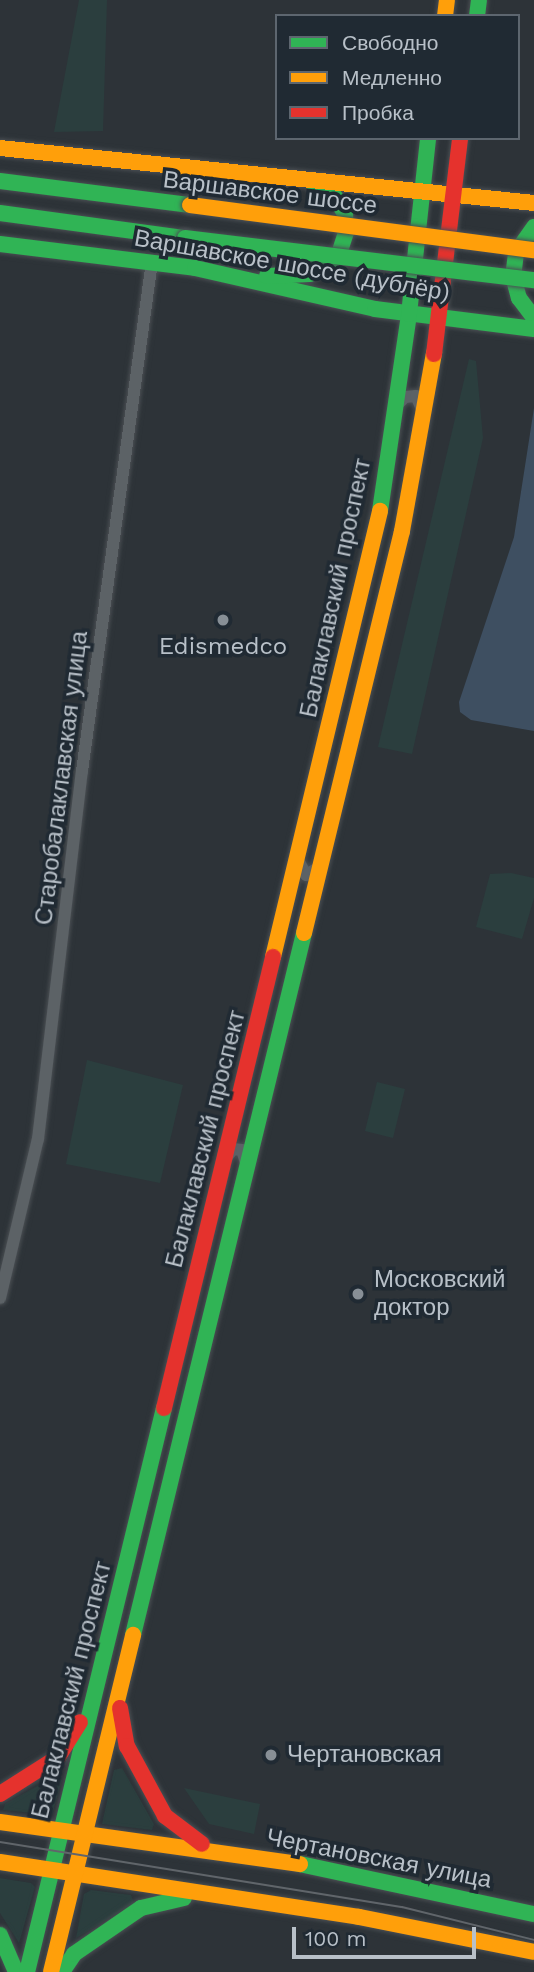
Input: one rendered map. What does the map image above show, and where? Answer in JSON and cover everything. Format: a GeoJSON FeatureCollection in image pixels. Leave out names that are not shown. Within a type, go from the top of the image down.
{"type":"FeatureCollection","features":[{"type":"Feature","properties":{"kind":"main road","name":"Балаклавский проспект"},"geometry":{"type":"LineString","coordinates":[[27,1972],[378,522],[409,314],[428,140]]}},
{"type":"Feature","properties":{"kind":"main road","name":"Балаклавский проспект"},"geometry":{"type":"LineString","coordinates":[[51,1972],[402,531],[439,317],[460,140]]}},
{"type":"Feature","properties":{"kind":"main road"},"geometry":{"type":"LineString","coordinates":[[0,148],[534,203]]}},
{"type":"Feature","properties":{"kind":"main road"},"geometry":{"type":"LineString","coordinates":[[233,275],[310,274],[338,257],[346,232],[345,214],[335,197],[304,179]]}},
{"type":"Feature","properties":{"kind":"main road","name":"Варшавское шоссе"},"geometry":{"type":"LineString","coordinates":[[0,181],[534,250]]}},
{"type":"Feature","properties":{"kind":"main road"},"geometry":{"type":"LineString","coordinates":[[0,213],[534,280]]}},
{"type":"Feature","properties":{"kind":"main road"},"geometry":{"type":"LineString","coordinates":[[534,227],[516,253],[513,276],[519,298],[534,318]]}},
{"type":"Feature","properties":{"kind":"main road","name":"Варшавское шоссе (дублёр)"},"geometry":{"type":"LineString","coordinates":[[0,244],[152,261],[233,275],[409,314],[534,329]]}},
{"type":"Feature","properties":{"kind":"main road"},"geometry":{"type":"LineString","coordinates":[[0,1794],[58,1757],[74,1737],[96,1685]]}},
{"type":"Feature","properties":{"kind":"main road"},"geometry":{"type":"LineString","coordinates":[[120,1689],[120,1725],[127,1746],[165,1816],[187,1837],[214,1850]]}},
{"type":"Feature","properties":{"kind":"main road","name":"Чертановская улица"},"geometry":{"type":"LineString","coordinates":[[0,1822],[85,1831],[214,1850],[372,1878],[534,1914]]}},
{"type":"Feature","properties":{"kind":"main road"},"geometry":{"type":"LineString","coordinates":[[61,1829],[69,1846],[75,1873]]}},
{"type":"Feature","properties":{"kind":"main road"},"geometry":{"type":"LineString","coordinates":[[52,1870],[69,1846],[85,1831]]}},
{"type":"Feature","properties":{"kind":"main road"},"geometry":{"type":"LineString","coordinates":[[0,1862],[207,1897],[359,1917],[534,1952]]}},
{"type":"Feature","properties":{"kind":"main road"},"geometry":{"type":"LineString","coordinates":[[62,1972],[74,1954],[141,1908],[207,1897]]}},
{"type":"Feature","properties":{"kind":"main road"},"geometry":{"type":"LineString","coordinates":[[0,1935],[16,1972]]}},
{"type":"Feature","properties":{"kind":"street","name":"Старобалаклавская улица"},"geometry":{"type":"LineString","coordinates":[[0,1298],[38,1139],[84,758],[152,261]]}},
{"type":"Feature","properties":{"kind":"street"},"geometry":{"type":"LineString","coordinates":[[396,406],[405,397],[415,396],[424,404],[424,413]]}},
{"type":"Feature","properties":{"kind":"street"},"geometry":{"type":"LineString","coordinates":[[297,858],[306,875],[320,867]]}},
{"type":"Feature","properties":{"kind":"street"},"geometry":{"type":"LineString","coordinates":[[225,1159],[233,1149],[242,1150],[247,1166]]}},
{"type":"Feature","properties":{"kind":"street"},"geometry":{"type":"LineString","coordinates":[[86,1728],[93,1744],[103,1743],[108,1736]]}},
{"type":"Feature","properties":{"kind":"shaded area"},"geometry":{"type":"Polygon","coordinates":[[[79,0],[107,0],[103,131],[54,132],[79,0]]]}},
{"type":"Feature","properties":{"kind":"shaded area"},"geometry":{"type":"Polygon","coordinates":[[[469,359],[476,361],[483,438],[412,754],[378,747],[469,359]]]}},
{"type":"Feature","properties":{"kind":"shaded area"},"geometry":{"type":"Polygon","coordinates":[[[511,873],[534,878],[534,898],[522,939],[476,927],[490,874],[511,873]]]}},
{"type":"Feature","properties":{"kind":"shaded area"},"geometry":{"type":"Polygon","coordinates":[[[87,1060],[183,1085],[160,1183],[66,1164],[87,1060]]]}},
{"type":"Feature","properties":{"kind":"shaded area"},"geometry":{"type":"Polygon","coordinates":[[[377,1082],[405,1089],[393,1138],[365,1131],[377,1082]]]}},
{"type":"Feature","properties":{"kind":"shaded area"},"geometry":{"type":"Polygon","coordinates":[[[122,1768],[154,1824],[152,1830],[102,1824],[114,1770],[122,1768]]]}},
{"type":"Feature","properties":{"kind":"shaded area"},"geometry":{"type":"Polygon","coordinates":[[[55,1776],[62,1780],[52,1815],[3,1810],[5,1804],[55,1776]]]}},
{"type":"Feature","properties":{"kind":"shaded area"},"geometry":{"type":"Polygon","coordinates":[[[184,1788],[260,1804],[254,1834],[209,1824],[184,1788]]]}},
{"type":"Feature","properties":{"kind":"shaded area"},"geometry":{"type":"Polygon","coordinates":[[[0,1878],[31,1883],[35,1887],[19,1943],[0,1913],[0,1878]]]}},
{"type":"Feature","properties":{"kind":"shaded area"},"geometry":{"type":"Polygon","coordinates":[[[91,1890],[131,1895],[134,1903],[76,1938],[84,1894],[91,1890]]]}},
{"type":"Feature","properties":{"kind":"water"},"geometry":{"type":"Polygon","coordinates":[[[534,408],[534,731],[471,720],[460,712],[459,702],[514,537],[534,408]]]}},
{"type":"Feature","properties":{"kind":"tram line"},"geometry":{"type":"LineString","coordinates":[[0,1842],[402,1907],[534,1940]]}},
{"type":"Feature","properties":{"kind":"traffic: fast"},"geometry":{"type":"LineString","coordinates":[[477,14],[479,0]]}},
{"type":"Feature","properties":{"kind":"traffic: fast"},"geometry":{"type":"LineString","coordinates":[[380,511],[409,314],[428,140]]}},
{"type":"Feature","properties":{"kind":"traffic: fast"},"geometry":{"type":"LineString","coordinates":[[0,181],[190,205]]}},
{"type":"Feature","properties":{"kind":"traffic: fast"},"geometry":{"type":"LineString","coordinates":[[267,276],[310,274],[338,257],[346,232],[345,214],[335,197],[313,183]]}},
{"type":"Feature","properties":{"kind":"traffic: fast"},"geometry":{"type":"LineString","coordinates":[[0,213],[185,238]]}},
{"type":"Feature","properties":{"kind":"traffic: fast"},"geometry":{"type":"LineString","coordinates":[[534,227],[516,253],[513,276],[519,298],[534,318]]}},
{"type":"Feature","properties":{"kind":"traffic: fast"},"geometry":{"type":"LineString","coordinates":[[185,238],[534,280]]}},
{"type":"Feature","properties":{"kind":"traffic: fast"},"geometry":{"type":"LineString","coordinates":[[0,244],[195,268],[375,309],[534,329]]}},
{"type":"Feature","properties":{"kind":"traffic: fast"},"geometry":{"type":"LineString","coordinates":[[133,1635],[304,933]]}},
{"type":"Feature","properties":{"kind":"traffic: fast"},"geometry":{"type":"LineString","coordinates":[[27,1972],[164,1408]]}},
{"type":"Feature","properties":{"kind":"traffic: fast"},"geometry":{"type":"LineString","coordinates":[[300,1864],[534,1914]]}},
{"type":"Feature","properties":{"kind":"traffic: fast"},"geometry":{"type":"LineString","coordinates":[[62,1972],[74,1954],[141,1908],[184,1898]]}},
{"type":"Feature","properties":{"kind":"traffic: fast"},"geometry":{"type":"LineString","coordinates":[[0,1935],[16,1972]]}},
{"type":"Feature","properties":{"kind":"traffic: slow"},"geometry":{"type":"LineString","coordinates":[[445,14],[447,0]]}},
{"type":"Feature","properties":{"kind":"traffic: slow"},"geometry":{"type":"LineString","coordinates":[[0,148],[534,203]]}},
{"type":"Feature","properties":{"kind":"traffic: slow"},"geometry":{"type":"LineString","coordinates":[[190,205],[534,250]]}},
{"type":"Feature","properties":{"kind":"traffic: slow"},"geometry":{"type":"LineString","coordinates":[[304,933],[402,531],[434,354]]}},
{"type":"Feature","properties":{"kind":"traffic: slow"},"geometry":{"type":"LineString","coordinates":[[273,957],[380,511]]}},
{"type":"Feature","properties":{"kind":"traffic: slow"},"geometry":{"type":"LineString","coordinates":[[51,1972],[133,1635]]}},
{"type":"Feature","properties":{"kind":"traffic: slow"},"geometry":{"type":"LineString","coordinates":[[0,1822],[300,1864]]}},
{"type":"Feature","properties":{"kind":"traffic: slow"},"geometry":{"type":"LineString","coordinates":[[0,1862],[359,1917],[534,1952]]}},
{"type":"Feature","properties":{"kind":"traffic: jam"},"geometry":{"type":"LineString","coordinates":[[434,354],[460,140]]}},
{"type":"Feature","properties":{"kind":"traffic: jam"},"geometry":{"type":"LineString","coordinates":[[164,1408],[273,957]]}},
{"type":"Feature","properties":{"kind":"traffic: jam"},"geometry":{"type":"LineString","coordinates":[[120,1708],[127,1746],[165,1816],[202,1844]]}},
{"type":"Feature","properties":{"kind":"traffic: jam"},"geometry":{"type":"LineString","coordinates":[[0,1794],[58,1757],[80,1722]]}},
{"type":"Feature","properties":{"kind":"place","name":"Edismedco"},"geometry":{"type":"Point","coordinates":[223,620]}},
{"type":"Feature","properties":{"kind":"place","name":"Московский доктор"},"geometry":{"type":"Point","coordinates":[358,1294]}},
{"type":"Feature","properties":{"kind":"place","name":"Чертановская"},"geometry":{"type":"Point","coordinates":[271,1755]}}]}
